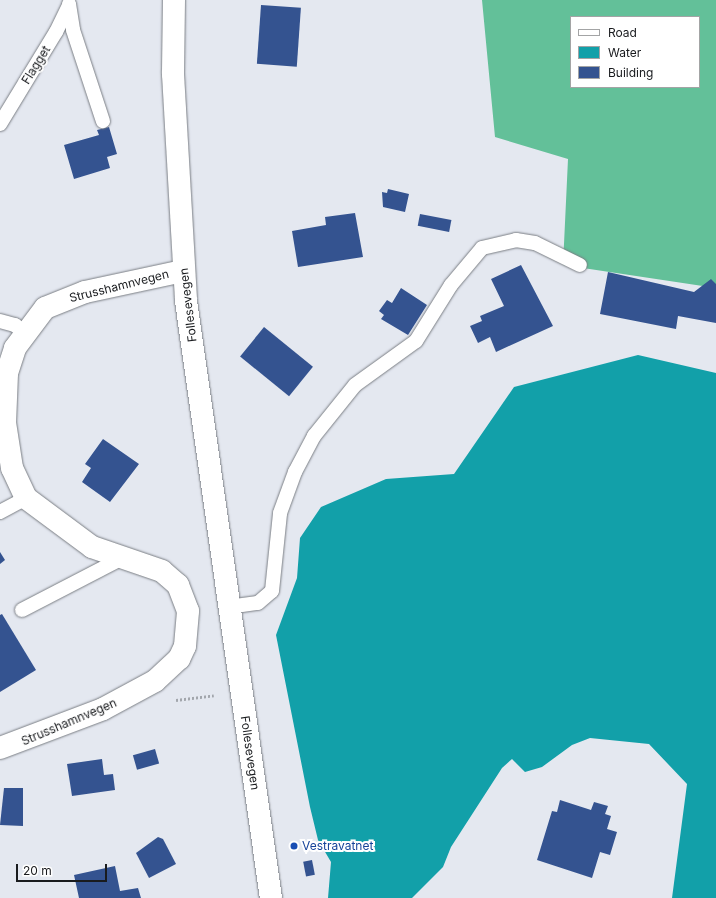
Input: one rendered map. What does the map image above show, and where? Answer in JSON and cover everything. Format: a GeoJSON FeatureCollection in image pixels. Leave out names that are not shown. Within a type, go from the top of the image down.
{"type":"FeatureCollection","features":[{"type":"Feature","properties":{"kind":"main road","name":"Follesevegen"},"geometry":{"type":"LineString","coordinates":[[174,0],[173,74],[183,271],[228,607],[271,898]]}},
{"type":"Feature","properties":{"kind":"main road","name":"Strusshamnvegen"},"geometry":{"type":"LineString","coordinates":[[0,748],[103,710],[155,681],[179,659],[189,622],[184,594],[162,571],[126,556],[92,547],[26,498],[12,468],[5,422],[7,373],[24,333],[45,308],[66,298],[183,271]]}},
{"type":"Feature","properties":{"kind":"lane","name":"Flagget"},"geometry":{"type":"LineString","coordinates":[[69,3],[103,121]]}},
{"type":"Feature","properties":{"kind":"lane","name":"Flagget"},"geometry":{"type":"LineString","coordinates":[[0,124],[56,32],[69,3]]}},
{"type":"Feature","properties":{"kind":"lane"},"geometry":{"type":"LineString","coordinates":[[228,607],[258,603],[272,591],[280,513],[295,472],[314,436],[355,385],[416,341],[450,285],[482,248],[516,240],[535,243],[580,265]]}},
{"type":"Feature","properties":{"kind":"lane"},"geometry":{"type":"LineString","coordinates":[[0,321],[15,325],[24,333]]}},
{"type":"Feature","properties":{"kind":"lane"},"geometry":{"type":"LineString","coordinates":[[0,512],[26,498]]}},
{"type":"Feature","properties":{"kind":"lane"},"geometry":{"type":"LineString","coordinates":[[22,610],[126,556]]}},
{"type":"Feature","properties":{"kind":"green space"},"geometry":{"type":"Polygon","coordinates":[[[482,0],[716,0],[716,288],[563,265],[568,159],[495,137],[482,0]]]}},
{"type":"Feature","properties":{"kind":"water","name":"Vestravatnet"},"geometry":{"type":"Polygon","coordinates":[[[638,355],[716,373],[716,898],[672,898],[687,784],[649,744],[590,738],[572,745],[542,767],[525,772],[512,759],[502,768],[451,847],[443,867],[412,898],[328,898],[331,862],[318,840],[310,807],[276,635],[297,578],[300,538],[321,507],[386,479],[454,474],[514,387],[638,355]]]}},
{"type":"Feature","properties":{"kind":"building"},"geometry":{"type":"Polygon","coordinates":[[[261,5],[301,8],[297,67],[257,64],[261,5]]]}},
{"type":"Feature","properties":{"kind":"building"},"geometry":{"type":"Polygon","coordinates":[[[109,127],[117,154],[107,157],[110,168],[74,179],[64,145],[99,135],[97,130],[109,127]]]}},
{"type":"Feature","properties":{"kind":"building"},"geometry":{"type":"Polygon","coordinates":[[[388,189],[409,194],[405,212],[383,207],[382,192],[387,193],[388,189]]]}},
{"type":"Feature","properties":{"kind":"building"},"geometry":{"type":"Polygon","coordinates":[[[355,213],[363,257],[298,267],[292,231],[326,225],[325,217],[355,213]]]}},
{"type":"Feature","properties":{"kind":"building"},"geometry":{"type":"Polygon","coordinates":[[[420,214],[451,220],[449,232],[418,226],[420,214]]]}},
{"type":"Feature","properties":{"kind":"building"},"geometry":{"type":"Polygon","coordinates":[[[521,265],[553,326],[496,352],[490,337],[478,343],[470,326],[482,321],[480,316],[504,306],[491,279],[521,265]]]}},
{"type":"Feature","properties":{"kind":"building"},"geometry":{"type":"Polygon","coordinates":[[[608,272],[694,292],[711,279],[716,284],[716,323],[678,316],[676,329],[600,314],[608,272]]]}},
{"type":"Feature","properties":{"kind":"building"},"geometry":{"type":"Polygon","coordinates":[[[401,288],[427,305],[408,335],[381,319],[384,315],[379,311],[387,300],[392,303],[401,288]]]}},
{"type":"Feature","properties":{"kind":"building"},"geometry":{"type":"Polygon","coordinates":[[[264,327],[313,367],[289,396],[240,357],[264,327]]]}},
{"type":"Feature","properties":{"kind":"building"},"geometry":{"type":"Polygon","coordinates":[[[103,439],[139,464],[110,502],[82,482],[91,468],[85,464],[103,439]]]}},
{"type":"Feature","properties":{"kind":"building"},"geometry":{"type":"Polygon","coordinates":[[[0,552],[5,560],[0,564],[0,552]]]}},
{"type":"Feature","properties":{"kind":"building"},"geometry":{"type":"Polygon","coordinates":[[[2,614],[36,670],[0,692],[0,615],[2,614]]]}},
{"type":"Feature","properties":{"kind":"building"},"geometry":{"type":"Polygon","coordinates":[[[155,749],[159,763],[137,770],[133,755],[155,749]]]}},
{"type":"Feature","properties":{"kind":"building"},"geometry":{"type":"Polygon","coordinates":[[[102,759],[104,775],[113,774],[115,790],[72,796],[67,764],[102,759]]]}},
{"type":"Feature","properties":{"kind":"building"},"geometry":{"type":"Polygon","coordinates":[[[4,788],[23,788],[23,826],[0,825],[4,788]]]}},
{"type":"Feature","properties":{"kind":"building"},"geometry":{"type":"Polygon","coordinates":[[[560,800],[591,810],[594,802],[608,806],[605,814],[611,816],[607,829],[617,832],[610,855],[600,852],[592,878],[537,860],[552,811],[557,812],[560,800]]]}},
{"type":"Feature","properties":{"kind":"building"},"geometry":{"type":"Polygon","coordinates":[[[158,837],[163,839],[176,864],[149,878],[136,853],[158,837]]]}},
{"type":"Feature","properties":{"kind":"building"},"geometry":{"type":"Polygon","coordinates":[[[312,860],[315,875],[306,876],[303,862],[312,860]]]}},
{"type":"Feature","properties":{"kind":"building"},"geometry":{"type":"Polygon","coordinates":[[[115,866],[120,891],[138,888],[141,898],[79,898],[74,875],[115,866]]]}},
{"type":"Feature","properties":{"kind":"place","name":"Vestravatnet"},"geometry":{"type":"Point","coordinates":[294,846]}}]}
